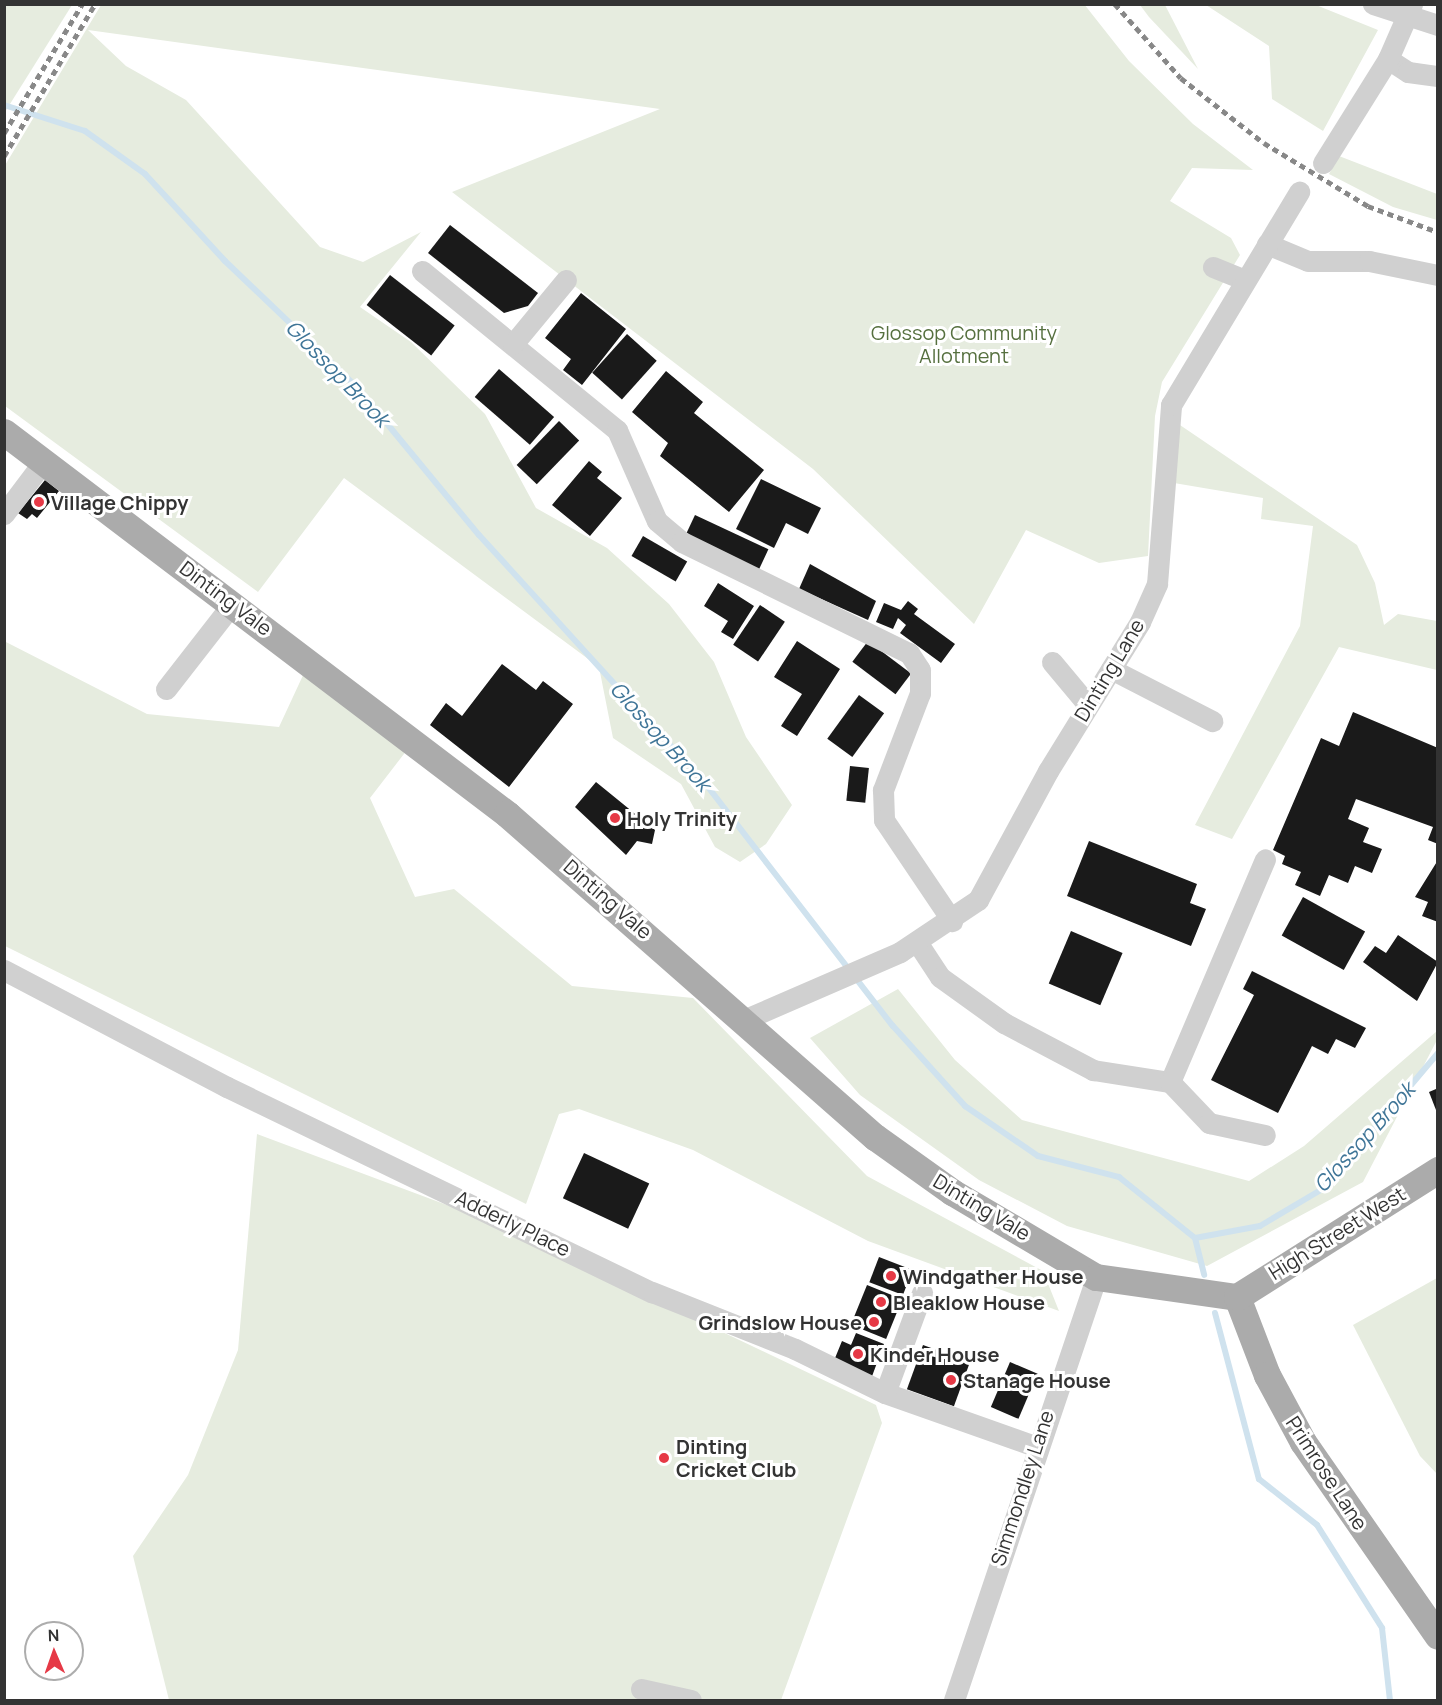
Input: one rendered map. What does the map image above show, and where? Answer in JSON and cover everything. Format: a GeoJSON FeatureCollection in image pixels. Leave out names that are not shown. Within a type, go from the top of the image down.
{"type":"FeatureCollection","features":[{"type":"Feature","properties":{"kind":"main road","name":"Dinting Vale"},"geometry":{"type":"LineString","coordinates":[[4,432],[233,603],[562,859],[746,1019],[875,1137],[952,1192],[1096,1277],[1237,1297]]}},
{"type":"Feature","properties":{"kind":"main road","name":"High Street West"},"geometry":{"type":"LineString","coordinates":[[1237,1297],[1437,1170]]}},
{"type":"Feature","properties":{"kind":"main road","name":"Primrose Lane"},"geometry":{"type":"LineString","coordinates":[[1237,1297],[1267,1375],[1303,1442],[1437,1636]]}},
{"type":"Feature","properties":{"kind":"street"},"geometry":{"type":"LineString","coordinates":[[1373,4],[1409,10],[1437,25]]}},
{"type":"Feature","properties":{"kind":"street"},"geometry":{"type":"LineString","coordinates":[[1323,163],[1388,59],[1409,10]]}},
{"type":"Feature","properties":{"kind":"street"},"geometry":{"type":"LineString","coordinates":[[1388,59],[1408,72],[1437,76]]}},
{"type":"Feature","properties":{"kind":"street","name":"Dinting Lane"},"geometry":{"type":"LineString","coordinates":[[746,1019],[884,959],[952,921],[978,900],[1111,669],[1157,584],[1171,405],[1299,192]]}},
{"type":"Feature","properties":{"kind":"street"},"geometry":{"type":"LineString","coordinates":[[1267,244],[1308,261],[1369,261],[1437,275]]}},
{"type":"Feature","properties":{"kind":"street"},"geometry":{"type":"LineString","coordinates":[[1213,267],[1245,280]]}},
{"type":"Feature","properties":{"kind":"street"},"geometry":{"type":"LineString","coordinates":[[422,271],[618,430],[657,521],[682,542],[909,653],[920,670],[920,693],[883,790],[884,820],[952,921]]}},
{"type":"Feature","properties":{"kind":"street"},"geometry":{"type":"LineString","coordinates":[[513,344],[566,280]]}},
{"type":"Feature","properties":{"kind":"street"},"geometry":{"type":"LineString","coordinates":[[4,514],[44,461]]}},
{"type":"Feature","properties":{"kind":"street"},"geometry":{"type":"LineString","coordinates":[[166,689],[233,603]]}},
{"type":"Feature","properties":{"kind":"street"},"geometry":{"type":"LineString","coordinates":[[1052,662],[1089,705]]}},
{"type":"Feature","properties":{"kind":"street"},"geometry":{"type":"LineString","coordinates":[[1111,669],[1212,721]]}},
{"type":"Feature","properties":{"kind":"street"},"geometry":{"type":"LineString","coordinates":[[1170,1082],[1265,859]]}},
{"type":"Feature","properties":{"kind":"street"},"geometry":{"type":"LineString","coordinates":[[917,942],[940,977],[1004,1023],[1093,1070],[1170,1082],[1209,1123],[1265,1135]]}},
{"type":"Feature","properties":{"kind":"street","name":"Adderly Place"},"geometry":{"type":"LineString","coordinates":[[4,970],[227,1087],[652,1292],[795,1349],[885,1393],[1035,1446]]}},
{"type":"Feature","properties":{"kind":"street","name":"Simmondley Lane"},"geometry":{"type":"LineString","coordinates":[[954,1701],[1035,1446],[1096,1277]]}},
{"type":"Feature","properties":{"kind":"street"},"geometry":{"type":"LineString","coordinates":[[885,1393],[922,1293]]}},
{"type":"Feature","properties":{"kind":"street"},"geometry":{"type":"LineString","coordinates":[[641,1689],[691,1701]]}},
{"type":"Feature","properties":{"kind":"green space","name":"Glossop Community Allotment"},"geometry":{"type":"Polygon","coordinates":[[[1084,4],[1129,61],[1193,124],[1253,170],[1192,168],[1170,201],[1231,238],[1240,255],[1162,382],[1155,416],[1148,556],[1099,563],[1026,530],[974,624],[813,469],[452,192],[660,109],[88,30],[126,66],[186,100],[320,247],[363,262],[421,232],[360,307],[411,342],[485,414],[536,508],[607,548],[669,604],[714,662],[746,737],[792,805],[766,844],[740,862],[715,847],[681,784],[613,738],[599,667],[344,478],[258,592],[5,406],[4,167],[101,5],[1084,4]]]}},
{"type":"Feature","properties":{"kind":"green space"},"geometry":{"type":"Polygon","coordinates":[[[4,5],[72,5],[5,112],[4,112],[4,5]]]}},
{"type":"Feature","properties":{"kind":"green space"},"geometry":{"type":"Polygon","coordinates":[[[1140,5],[1165,5],[1198,69],[1149,17],[1140,5]]]}},
{"type":"Feature","properties":{"kind":"green space"},"geometry":{"type":"Polygon","coordinates":[[[1206,5],[1316,5],[1378,30],[1323,131],[1272,99],[1269,46],[1206,5]]]}},
{"type":"Feature","properties":{"kind":"green space"},"geometry":{"type":"Polygon","coordinates":[[[1339,156],[1437,194],[1437,220],[1393,207],[1329,174],[1339,156]]]}},
{"type":"Feature","properties":{"kind":"green space"},"geometry":{"type":"Polygon","coordinates":[[[1177,423],[1357,545],[1375,583],[1384,625],[1398,614],[1437,621],[1437,670],[1339,647],[1232,839],[1195,825],[1300,626],[1313,526],[1261,519],[1263,498],[1174,483],[1177,423]]]}},
{"type":"Feature","properties":{"kind":"green space"},"geometry":{"type":"Polygon","coordinates":[[[4,641],[147,714],[279,727],[305,671],[407,750],[370,798],[415,897],[454,889],[572,986],[693,998],[867,1176],[1043,1271],[1059,1311],[868,1241],[693,1150],[579,1109],[559,1114],[526,1204],[5,946],[4,641]]]}},
{"type":"Feature","properties":{"kind":"green space"},"geometry":{"type":"Polygon","coordinates":[[[898,989],[955,1060],[1022,1120],[1249,1181],[1304,1146],[1437,1031],[1437,1040],[1363,1182],[1207,1266],[1067,1226],[979,1180],[860,1095],[810,1038],[898,989]]]}},
{"type":"Feature","properties":{"kind":"green space"},"geometry":{"type":"Polygon","coordinates":[[[257,1134],[487,1220],[876,1405],[882,1423],[781,1700],[169,1700],[133,1556],[188,1475],[238,1350],[257,1134]]]}},
{"type":"Feature","properties":{"kind":"green space"},"geometry":{"type":"Polygon","coordinates":[[[1437,1278],[1437,1474],[1420,1456],[1353,1325],[1437,1278]]]}},
{"type":"Feature","properties":{"kind":"building"},"geometry":{"type":"Polygon","coordinates":[[[450,225],[538,293],[528,306],[504,313],[428,253],[450,225]]]}},
{"type":"Feature","properties":{"kind":"building"},"geometry":{"type":"Polygon","coordinates":[[[390,275],[455,325],[431,355],[367,305],[390,275]]]}},
{"type":"Feature","properties":{"kind":"building"},"geometry":{"type":"Polygon","coordinates":[[[581,293],[626,329],[582,385],[563,370],[571,359],[545,338],[581,293]]]}},
{"type":"Feature","properties":{"kind":"building"},"geometry":{"type":"Polygon","coordinates":[[[627,334],[657,361],[622,399],[592,373],[627,334]]]}},
{"type":"Feature","properties":{"kind":"building"},"geometry":{"type":"Polygon","coordinates":[[[499,369],[554,417],[530,445],[475,397],[499,369]]]}},
{"type":"Feature","properties":{"kind":"building"},"geometry":{"type":"Polygon","coordinates":[[[666,371],[703,402],[694,413],[764,470],[729,512],[660,456],[668,443],[632,412],[666,371]]]}},
{"type":"Feature","properties":{"kind":"building"},"geometry":{"type":"Polygon","coordinates":[[[559,421],[579,440],[537,484],[517,465],[559,421]]]}},
{"type":"Feature","properties":{"kind":"building"},"geometry":{"type":"Polygon","coordinates":[[[589,461],[602,472],[597,478],[622,498],[590,536],[552,505],[589,461]]]}},
{"type":"Feature","properties":{"kind":"building"},"geometry":{"type":"Polygon","coordinates":[[[761,479],[821,508],[808,534],[786,523],[774,548],[736,529],[761,479]]]}},
{"type":"Feature","properties":{"kind":"building","name":"Village Chippy"},"geometry":{"type":"Polygon","coordinates":[[[45,480],[59,491],[37,518],[32,514],[27,519],[18,513],[45,480]]]}},
{"type":"Feature","properties":{"kind":"building"},"geometry":{"type":"Polygon","coordinates":[[[695,515],[768,549],[759,570],[685,536],[695,515]]]}},
{"type":"Feature","properties":{"kind":"building"},"geometry":{"type":"Polygon","coordinates":[[[643,536],[687,562],[676,581],[632,556],[643,536]]]}},
{"type":"Feature","properties":{"kind":"building"},"geometry":{"type":"Polygon","coordinates":[[[810,564],[876,601],[868,620],[799,589],[810,564]]]}},
{"type":"Feature","properties":{"kind":"building"},"geometry":{"type":"Polygon","coordinates":[[[718,583],[754,606],[733,639],[721,632],[728,621],[704,606],[718,583]]]}},
{"type":"Feature","properties":{"kind":"building"},"geometry":{"type":"Polygon","coordinates":[[[908,601],[918,609],[914,614],[955,644],[941,663],[900,633],[906,625],[898,618],[893,629],[876,622],[884,603],[901,610],[908,601]]]}},
{"type":"Feature","properties":{"kind":"building"},"geometry":{"type":"Polygon","coordinates":[[[760,605],[785,622],[758,662],[733,645],[760,605]]]}},
{"type":"Feature","properties":{"kind":"building"},"geometry":{"type":"Polygon","coordinates":[[[797,641],[840,669],[797,736],[781,726],[802,694],[774,677],[797,641]]]}},
{"type":"Feature","properties":{"kind":"building"},"geometry":{"type":"Polygon","coordinates":[[[868,641],[911,673],[895,694],[852,662],[868,641]]]}},
{"type":"Feature","properties":{"kind":"building"},"geometry":{"type":"Polygon","coordinates":[[[502,664],[536,690],[543,681],[573,704],[509,787],[430,725],[446,703],[462,716],[502,664]]]}},
{"type":"Feature","properties":{"kind":"building"},"geometry":{"type":"Polygon","coordinates":[[[859,695],[884,713],[852,757],[827,739],[859,695]]]}},
{"type":"Feature","properties":{"kind":"building"},"geometry":{"type":"Polygon","coordinates":[[[1353,712],[1438,748],[1438,844],[1428,840],[1433,827],[1356,799],[1348,819],[1369,828],[1363,842],[1382,849],[1372,873],[1355,866],[1348,883],[1329,875],[1320,896],[1295,885],[1301,872],[1282,864],[1285,856],[1273,850],[1321,738],[1339,746],[1353,712]]]}},
{"type":"Feature","properties":{"kind":"building"},"geometry":{"type":"Polygon","coordinates":[[[850,766],[869,768],[865,803],[846,801],[850,766]]]}},
{"type":"Feature","properties":{"kind":"building","name":"Holy Trinity"},"geometry":{"type":"Polygon","coordinates":[[[596,782],[655,830],[652,844],[637,841],[626,855],[575,807],[596,782]]]}},
{"type":"Feature","properties":{"kind":"building"},"geometry":{"type":"Polygon","coordinates":[[[1089,841],[1197,884],[1190,903],[1206,909],[1191,946],[1067,896],[1089,841]]]}},
{"type":"Feature","properties":{"kind":"building"},"geometry":{"type":"Polygon","coordinates":[[[1438,860],[1438,922],[1422,916],[1428,902],[1415,897],[1438,860]]]}},
{"type":"Feature","properties":{"kind":"building"},"geometry":{"type":"Polygon","coordinates":[[[1303,897],[1365,931],[1344,970],[1282,935],[1303,897]]]}},
{"type":"Feature","properties":{"kind":"building"},"geometry":{"type":"Polygon","coordinates":[[[1071,931],[1123,953],[1100,1005],[1049,983],[1071,931]]]}},
{"type":"Feature","properties":{"kind":"building"},"geometry":{"type":"Polygon","coordinates":[[[1398,935],[1438,962],[1417,1001],[1363,962],[1375,946],[1386,953],[1398,935]]]}},
{"type":"Feature","properties":{"kind":"building"},"geometry":{"type":"Polygon","coordinates":[[[1252,971],[1366,1028],[1355,1048],[1336,1039],[1328,1054],[1312,1046],[1278,1113],[1211,1080],[1254,995],[1243,989],[1252,971]]]}},
{"type":"Feature","properties":{"kind":"building"},"geometry":{"type":"Polygon","coordinates":[[[1436,1089],[1438,1109],[1436,1110],[1429,1092],[1436,1089]]]}},
{"type":"Feature","properties":{"kind":"building"},"geometry":{"type":"Polygon","coordinates":[[[584,1153],[649,1183],[628,1229],[563,1198],[584,1153]]]}},
{"type":"Feature","properties":{"kind":"building","name":"Windgather House"},"geometry":{"type":"Polygon","coordinates":[[[879,1257],[913,1270],[903,1295],[869,1282],[879,1257]]]}},
{"type":"Feature","properties":{"kind":"building"},"geometry":{"type":"Polygon","coordinates":[[[867,1285],[902,1299],[886,1339],[851,1325],[867,1285]]]}},
{"type":"Feature","properties":{"kind":"building","name":"Kinder House"},"geometry":{"type":"Polygon","coordinates":[[[856,1333],[884,1344],[871,1379],[833,1363],[842,1341],[851,1345],[856,1333]]]}},
{"type":"Feature","properties":{"kind":"building"},"geometry":{"type":"Polygon","coordinates":[[[923,1345],[970,1362],[954,1406],[907,1389],[923,1345]]]}},
{"type":"Feature","properties":{"kind":"building"},"geometry":{"type":"Polygon","coordinates":[[[1010,1362],[1038,1374],[1018,1419],[991,1407],[1010,1362]]]}},
{"type":"Feature","properties":{"kind":"waterway","name":"Glossop Brook"},"geometry":{"type":"LineString","coordinates":[[4,105],[85,131],[145,174],[225,261],[356,386],[479,535],[708,787],[893,1026],[965,1106],[1038,1156],[1119,1177],[1195,1238],[1260,1226],[1324,1188],[1438,1053]]}},
{"type":"Feature","properties":{"kind":"waterway"},"geometry":{"type":"LineString","coordinates":[[1195,1238],[1204,1275]]}},
{"type":"Feature","properties":{"kind":"waterway"},"geometry":{"type":"LineString","coordinates":[[1215,1313],[1259,1479],[1317,1525],[1382,1628],[1390,1700]]}},
{"type":"Feature","properties":{"kind":"railway"},"geometry":{"type":"LineString","coordinates":[[4,133],[82,4]]}},
{"type":"Feature","properties":{"kind":"railway"},"geometry":{"type":"LineString","coordinates":[[4,156],[95,4]]}},
{"type":"Feature","properties":{"kind":"railway"},"geometry":{"type":"LineString","coordinates":[[1115,4],[1181,78],[1264,143],[1368,206],[1438,232]]}},
{"type":"Feature","properties":{"kind":"place","name":"Village Chippy"},"geometry":{"type":"Point","coordinates":[39,502]}},
{"type":"Feature","properties":{"kind":"place","name":"Holy Trinity"},"geometry":{"type":"Point","coordinates":[615,818]}},
{"type":"Feature","properties":{"kind":"place","name":"Windgather House"},"geometry":{"type":"Point","coordinates":[891,1276]}},
{"type":"Feature","properties":{"kind":"place","name":"Bleaklow House"},"geometry":{"type":"Point","coordinates":[881,1302]}},
{"type":"Feature","properties":{"kind":"place","name":"Grindslow House"},"geometry":{"type":"Point","coordinates":[874,1322]}},
{"type":"Feature","properties":{"kind":"place","name":"Kinder House"},"geometry":{"type":"Point","coordinates":[858,1354]}},
{"type":"Feature","properties":{"kind":"place","name":"Stanage House"},"geometry":{"type":"Point","coordinates":[951,1380]}},
{"type":"Feature","properties":{"kind":"place","name":"Dinting Cricket Club"},"geometry":{"type":"Point","coordinates":[664,1458]}}]}
